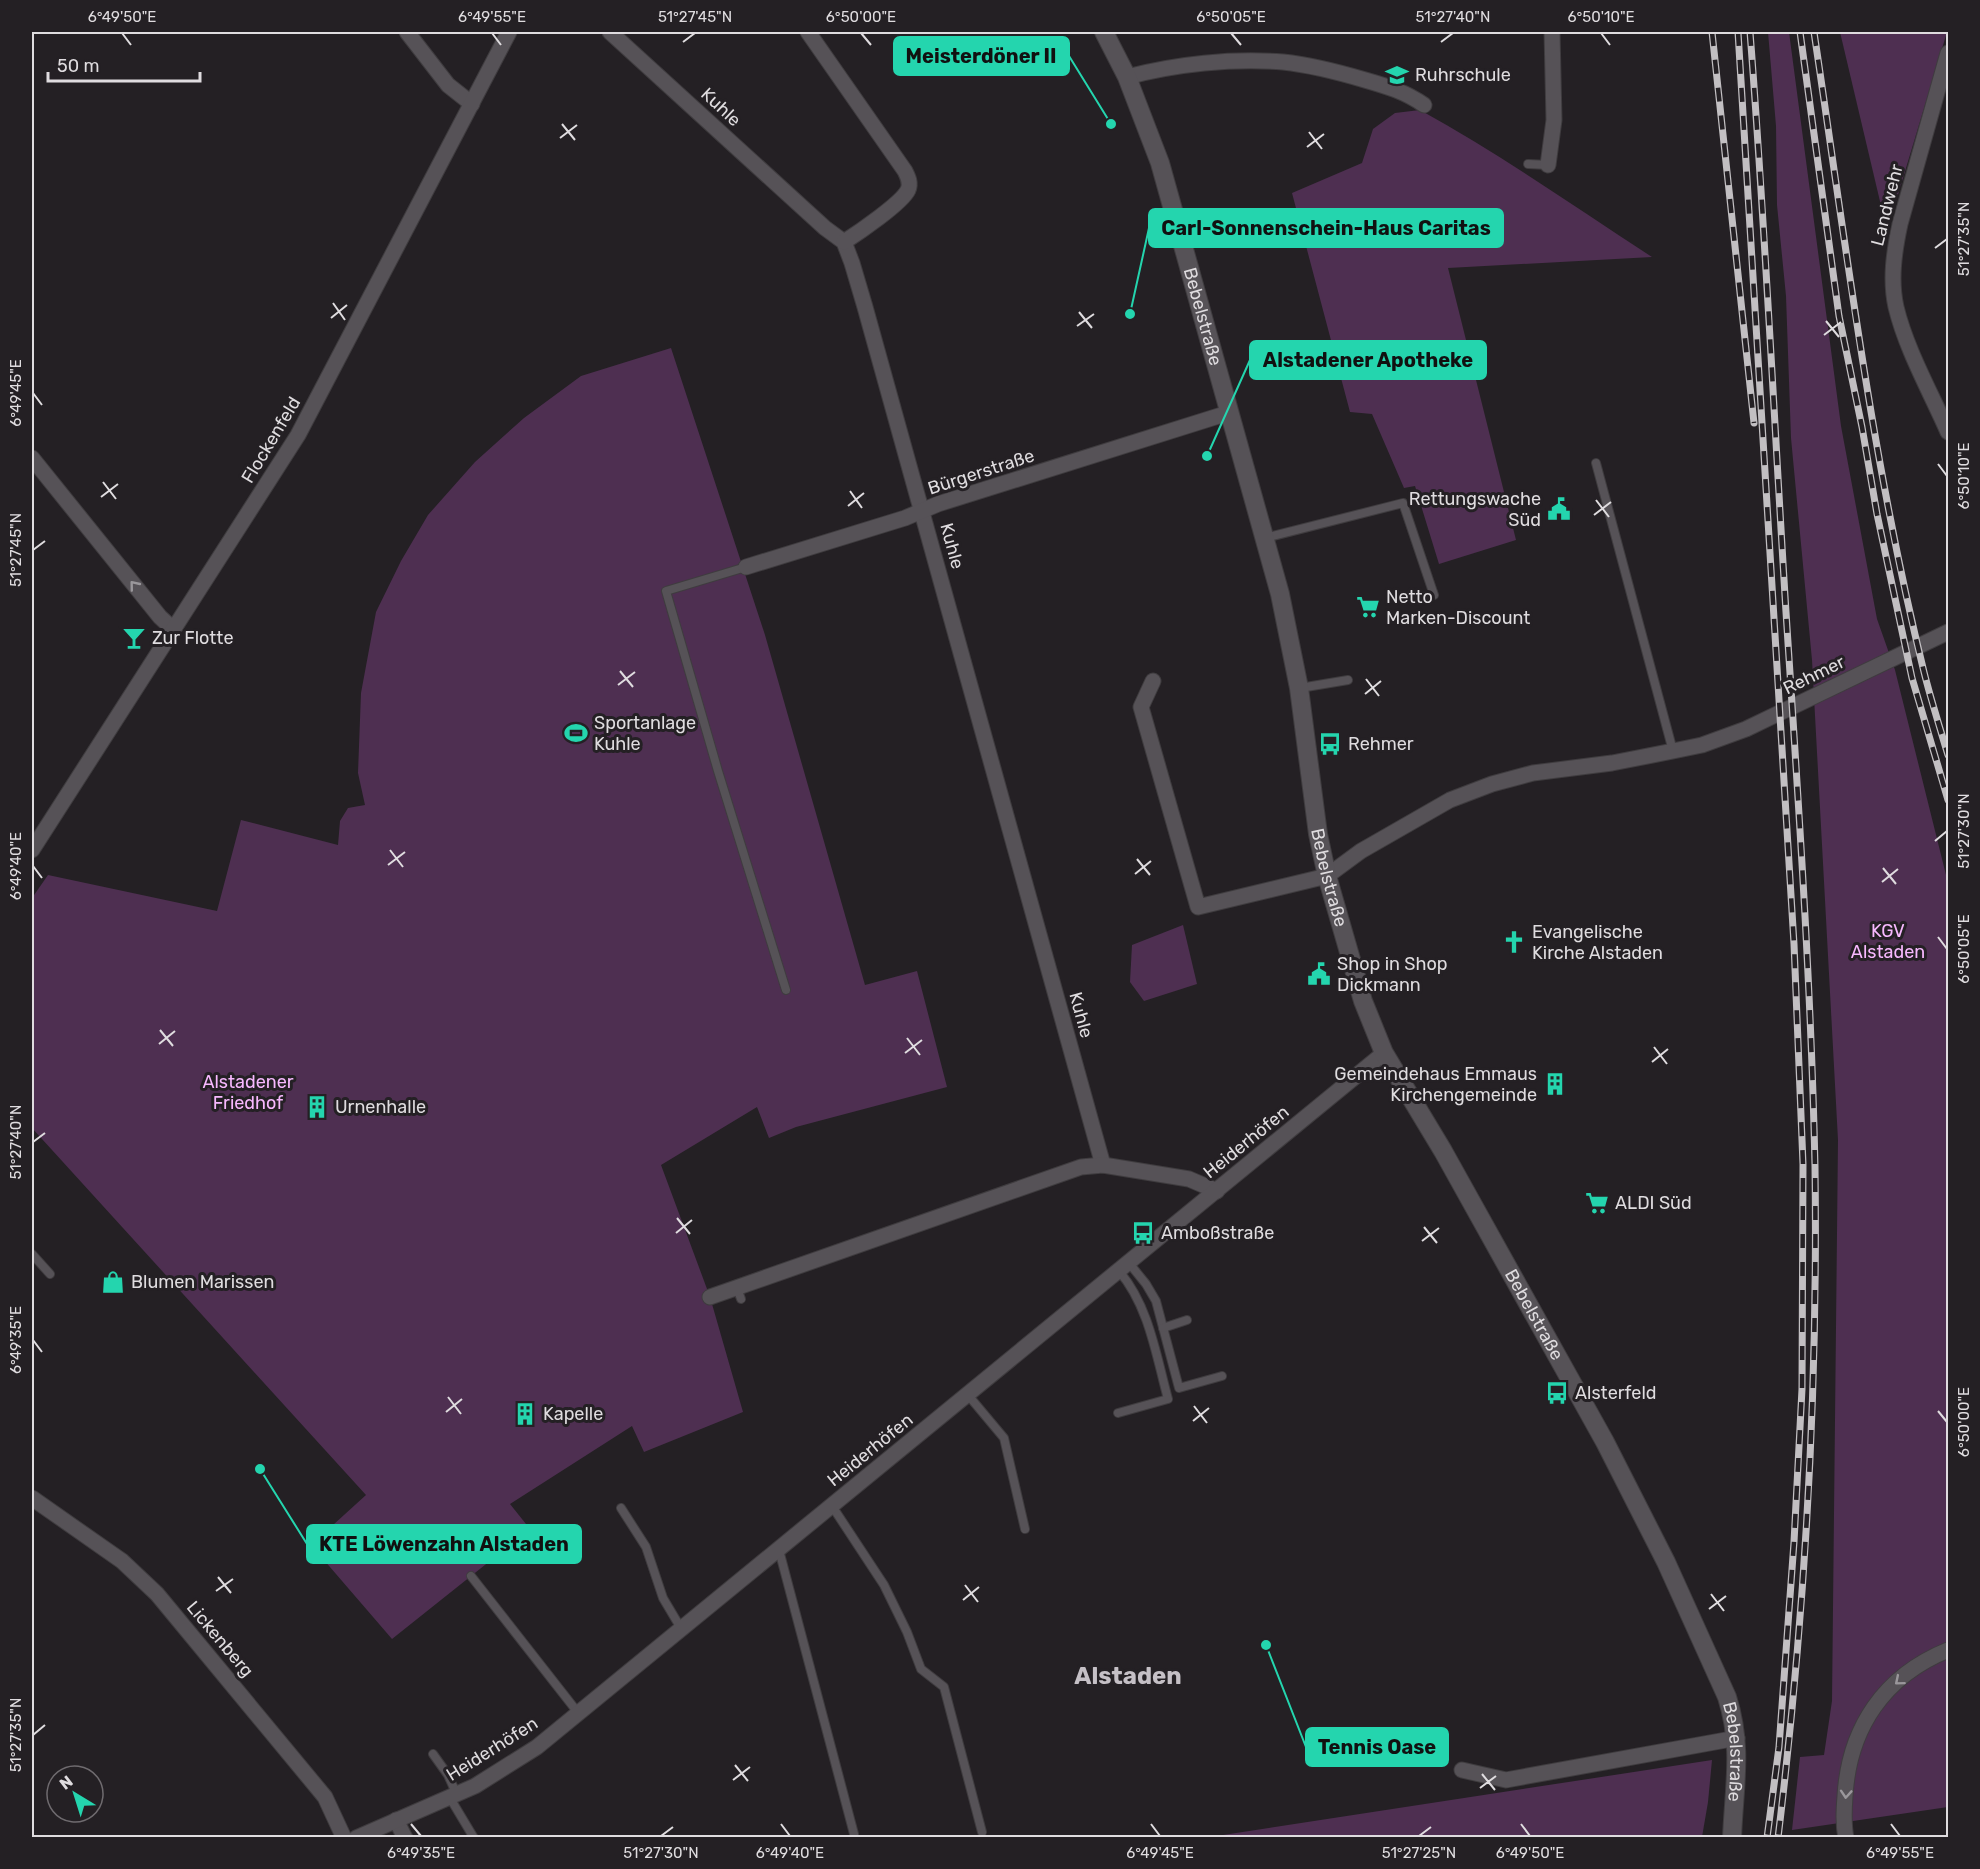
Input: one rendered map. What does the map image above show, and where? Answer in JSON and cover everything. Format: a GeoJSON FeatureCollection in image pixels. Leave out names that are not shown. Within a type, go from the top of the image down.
{"type":"FeatureCollection","features":[{"type":"Feature","properties":{"kind":"street"},"geometry":{"type":"LineString","coordinates":[[406,32],[448,85],[472,104]]}},
{"type":"Feature","properties":{"kind":"street","name":"Flockenfeld"},"geometry":{"type":"LineString","coordinates":[[32,850],[298,435],[509,32]]}},
{"type":"Feature","properties":{"kind":"street","name":"Kuhle"},"geometry":{"type":"LineString","coordinates":[[610,32],[825,228],[844,242],[852,263],[922,512],[1103,1165]]}},
{"type":"Feature","properties":{"kind":"street"},"geometry":{"type":"LineString","coordinates":[[808,32],[905,171],[910,183],[908,190],[900,200],[844,242]]}},
{"type":"Feature","properties":{"kind":"street","name":"Bebelstraße"},"geometry":{"type":"LineString","coordinates":[[1104,32],[1127,77],[1160,163],[1280,594],[1299,688],[1312,800],[1327,876],[1363,1001],[1384,1053],[1438,1142],[1605,1442],[1685,1602],[1689,1616],[1727,1697],[1737,1738],[1732,1836]]}},
{"type":"Feature","properties":{"kind":"street"},"geometry":{"type":"LineString","coordinates":[[1548,165],[1554,120],[1552,32]]}},
{"type":"Feature","properties":{"kind":"street","name":"Landwehr"},"geometry":{"type":"LineString","coordinates":[[1948,53],[1900,224],[1894,251],[1893,280],[1896,308],[1906,339],[1948,432]]}},
{"type":"Feature","properties":{"kind":"street"},"geometry":{"type":"LineString","coordinates":[[1127,77],[1155,70],[1224,63],[1283,62],[1310,66],[1379,84],[1411,95],[1424,105]]}},
{"type":"Feature","properties":{"kind":"street","name":"Bürgerstraße"},"geometry":{"type":"LineString","coordinates":[[746,567],[1228,413]]}},
{"type":"Feature","properties":{"kind":"street"},"geometry":{"type":"LineString","coordinates":[[32,458],[160,617],[173,629]]}},
{"type":"Feature","properties":{"kind":"street","name":"Rehmer"},"geometry":{"type":"LineString","coordinates":[[1327,876],[1361,851],[1450,800],[1471,791],[1533,773],[1612,763],[1702,745],[1746,729],[1948,632]]}},
{"type":"Feature","properties":{"kind":"street"},"geometry":{"type":"LineString","coordinates":[[1153,681],[1141,707],[1198,907],[1327,876]]}},
{"type":"Feature","properties":{"kind":"street","name":"Heiderhöfen"},"geometry":{"type":"LineString","coordinates":[[356,1838],[453,1796],[517,1761],[579,1714],[1384,1053]]}},
{"type":"Feature","properties":{"kind":"street"},"geometry":{"type":"LineString","coordinates":[[710,1297],[739,1294],[1063,1173],[1092,1165],[1190,1179],[1217,1191]]}},
{"type":"Feature","properties":{"kind":"street","name":"Lickenberg"},"geometry":{"type":"LineString","coordinates":[[32,1498],[122,1561],[157,1594],[325,1797],[344,1838]]}},
{"type":"Feature","properties":{"kind":"street"},"geometry":{"type":"LineString","coordinates":[[1845,1831],[1849,1763],[1863,1723],[1885,1694],[1909,1672],[1948,1650]]}},
{"type":"Feature","properties":{"kind":"street"},"geometry":{"type":"LineString","coordinates":[[1461,1770],[1506,1780],[1737,1738]]}},
{"type":"Feature","properties":{"kind":"street"},"geometry":{"type":"LineString","coordinates":[[396,1820],[405,1838]]}},
{"type":"Feature","properties":{"kind":"lane"},"geometry":{"type":"LineString","coordinates":[[1527,164],[1548,165]]}},
{"type":"Feature","properties":{"kind":"lane"},"geometry":{"type":"LineString","coordinates":[[1596,463],[1673,751]]}},
{"type":"Feature","properties":{"kind":"lane"},"geometry":{"type":"LineString","coordinates":[[1264,538],[1403,503],[1434,595]]}},
{"type":"Feature","properties":{"kind":"lane"},"geometry":{"type":"LineString","coordinates":[[746,567],[666,591],[718,771],[786,990]]}},
{"type":"Feature","properties":{"kind":"lane"},"geometry":{"type":"LineString","coordinates":[[1299,688],[1348,680]]}},
{"type":"Feature","properties":{"kind":"lane"},"geometry":{"type":"LineString","coordinates":[[32,1254],[50,1274]]}},
{"type":"Feature","properties":{"kind":"lane"},"geometry":{"type":"LineString","coordinates":[[1124,1267],[1146,1284],[1156,1301],[1179,1388],[1222,1376]]}},
{"type":"Feature","properties":{"kind":"lane"},"geometry":{"type":"LineString","coordinates":[[1118,1413],[1168,1399],[1144,1314],[1124,1267]]}},
{"type":"Feature","properties":{"kind":"lane"},"geometry":{"type":"LineString","coordinates":[[1163,1328],[1187,1320]]}},
{"type":"Feature","properties":{"kind":"lane"},"geometry":{"type":"LineString","coordinates":[[968,1395],[1004,1438],[1025,1529]]}},
{"type":"Feature","properties":{"kind":"lane"},"geometry":{"type":"LineString","coordinates":[[832,1506],[889,1593],[921,1669],[944,1687],[982,1832]]}},
{"type":"Feature","properties":{"kind":"lane"},"geometry":{"type":"LineString","coordinates":[[621,1508],[646,1547],[663,1598],[682,1630]]}},
{"type":"Feature","properties":{"kind":"lane"},"geometry":{"type":"LineString","coordinates":[[779,1550],[854,1834]]}},
{"type":"Feature","properties":{"kind":"lane"},"geometry":{"type":"LineString","coordinates":[[471,1576],[579,1714]]}},
{"type":"Feature","properties":{"kind":"lane"},"geometry":{"type":"LineString","coordinates":[[433,1754],[448,1775],[453,1796],[474,1838]]}},
{"type":"Feature","properties":{"kind":"green space","name":"KGV Alstaden"},"geometry":{"type":"Polygon","coordinates":[[[1768,32],[1789,32],[1841,426],[1877,619],[1895,670],[1948,883],[1948,1807],[1792,1830],[1800,1757],[1824,1755],[1832,1701],[1838,1140],[1812,660],[1791,438],[1786,296],[1777,205],[1776,126],[1768,32]]]}},
{"type":"Feature","properties":{"kind":"green space"},"geometry":{"type":"Polygon","coordinates":[[[1840,32],[1947,32],[1887,231],[1840,32]]]}},
{"type":"Feature","properties":{"kind":"green space"},"geometry":{"type":"Polygon","coordinates":[[[1420,110],[1508,163],[1652,257],[1448,268],[1516,540],[1439,564],[1415,486],[1404,488],[1372,414],[1350,412],[1292,193],[1362,163],[1373,129],[1395,113],[1420,110]]]}},
{"type":"Feature","properties":{"kind":"green space","name":"Alstadener Friedhof"},"geometry":{"type":"Polygon","coordinates":[[[671,348],[765,635],[865,985],[917,971],[947,1087],[796,1127],[769,1138],[757,1107],[661,1165],[710,1297],[743,1412],[644,1452],[632,1426],[510,1504],[530,1529],[392,1639],[311,1545],[366,1495],[32,1128],[32,898],[48,875],[217,911],[241,820],[338,845],[340,821],[348,808],[365,805],[358,773],[361,693],[376,612],[401,561],[428,515],[475,462],[524,418],[581,376],[671,348]]]}},
{"type":"Feature","properties":{"kind":"green space"},"geometry":{"type":"Polygon","coordinates":[[[1183,925],[1197,984],[1144,1001],[1130,982],[1132,945],[1183,925]]]}},
{"type":"Feature","properties":{"kind":"green space"},"geometry":{"type":"Polygon","coordinates":[[[1712,1760],[1702,1837],[1210,1837],[1712,1760]]]}},
{"type":"Feature","properties":{"kind":"railway"},"geometry":{"type":"LineString","coordinates":[[1712,32],[1754,423]]}},
{"type":"Feature","properties":{"kind":"railway"},"geometry":{"type":"LineString","coordinates":[[1738,32],[1794,944],[1803,1164],[1802,1389],[1794,1542],[1779,1747],[1767,1838]]}},
{"type":"Feature","properties":{"kind":"railway"},"geometry":{"type":"LineString","coordinates":[[1750,32],[1804,889],[1815,1166],[1814,1334],[1808,1502],[1796,1670],[1778,1838]]}},
{"type":"Feature","properties":{"kind":"railway"},"geometry":{"type":"LineString","coordinates":[[1800,32],[1839,316],[1877,514],[1912,678],[1948,800]]}},
{"type":"Feature","properties":{"kind":"railway"},"geometry":{"type":"LineString","coordinates":[[1814,32],[1861,354],[1889,514],[1924,672],[1948,755]]}},
{"type":"Feature","properties":{"kind":"place","name":"Ruhrschule"},"geometry":{"type":"Point","coordinates":[1397,75]}},
{"type":"Feature","properties":{"kind":"place","name":"Meisterdöner II"},"geometry":{"type":"Point","coordinates":[1111,124]}},
{"type":"Feature","properties":{"kind":"place","name":"Carl-Sonnenschein-Haus Caritas"},"geometry":{"type":"Point","coordinates":[1130,314]}},
{"type":"Feature","properties":{"kind":"place","name":"Alstadener Apotheke"},"geometry":{"type":"Point","coordinates":[1207,456]}},
{"type":"Feature","properties":{"kind":"place","name":"Rettungswache Süd"},"geometry":{"type":"Point","coordinates":[1559,509]}},
{"type":"Feature","properties":{"kind":"place","name":"Netto Marken-Discount"},"geometry":{"type":"Point","coordinates":[1368,607]}},
{"type":"Feature","properties":{"kind":"place","name":"Zur Flotte"},"geometry":{"type":"Point","coordinates":[134,638]}},
{"type":"Feature","properties":{"kind":"place","name":"Sportanlage Kuhle"},"geometry":{"type":"Point","coordinates":[576,733]}},
{"type":"Feature","properties":{"kind":"place","name":"Rehmer"},"geometry":{"type":"Point","coordinates":[1330,744]}},
{"type":"Feature","properties":{"kind":"place","name":"Evangelische Kirche Alstaden"},"geometry":{"type":"Point","coordinates":[1514,942]}},
{"type":"Feature","properties":{"kind":"place","name":"Shop in Shop Dickmann"},"geometry":{"type":"Point","coordinates":[1319,974]}},
{"type":"Feature","properties":{"kind":"place","name":"Gemeindehaus Emmaus Kirchengemeinde"},"geometry":{"type":"Point","coordinates":[1555,1084]}},
{"type":"Feature","properties":{"kind":"place","name":"Urnenhalle"},"geometry":{"type":"Point","coordinates":[317,1107]}},
{"type":"Feature","properties":{"kind":"place","name":"ALDI Süd"},"geometry":{"type":"Point","coordinates":[1597,1203]}},
{"type":"Feature","properties":{"kind":"place","name":"Amboßstraße"},"geometry":{"type":"Point","coordinates":[1143,1233]}},
{"type":"Feature","properties":{"kind":"place","name":"Blumen Marissen"},"geometry":{"type":"Point","coordinates":[113,1282]}},
{"type":"Feature","properties":{"kind":"place","name":"Alsterfeld"},"geometry":{"type":"Point","coordinates":[1557,1393]}},
{"type":"Feature","properties":{"kind":"place","name":"Kapelle"},"geometry":{"type":"Point","coordinates":[525,1414]}},
{"type":"Feature","properties":{"kind":"place","name":"KTE Löwenzahn Alstaden"},"geometry":{"type":"Point","coordinates":[260,1469]}},
{"type":"Feature","properties":{"kind":"place","name":"Tennis Oase"},"geometry":{"type":"Point","coordinates":[1266,1645]}},
{"type":"Feature","properties":{"kind":"district","name":"Alstaden"},"geometry":{"type":"Point","coordinates":[1128,1676]}}]}
